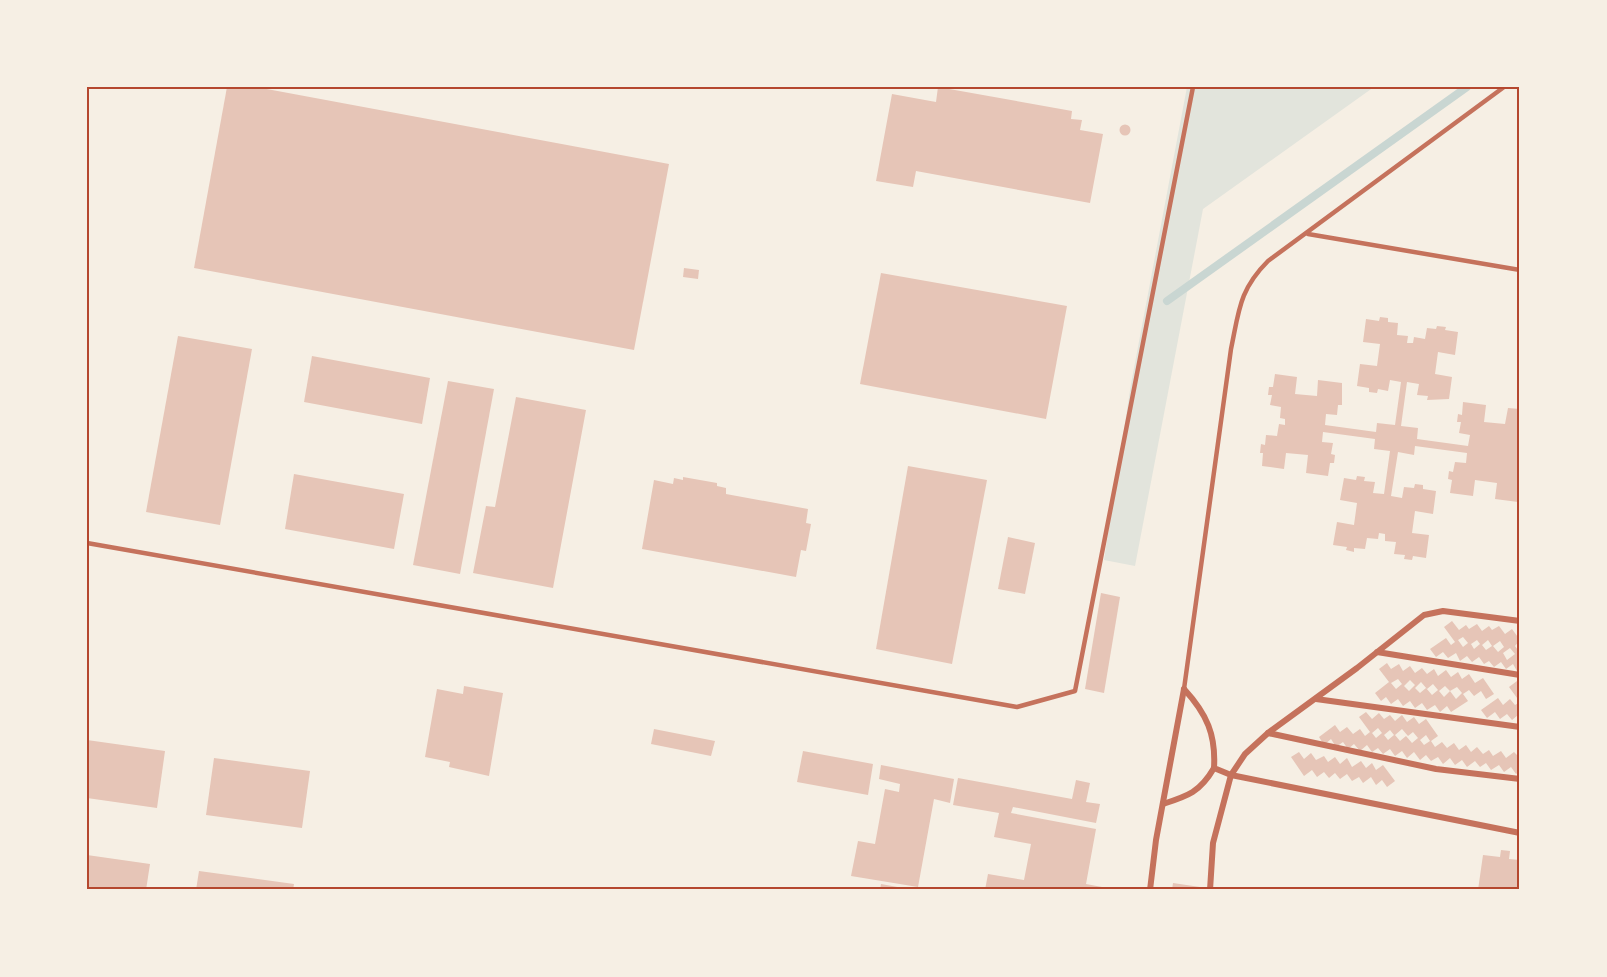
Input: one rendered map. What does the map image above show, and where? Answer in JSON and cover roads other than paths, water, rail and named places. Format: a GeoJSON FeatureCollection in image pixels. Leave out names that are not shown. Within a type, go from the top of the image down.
{"type":"FeatureCollection","features":[{"type":"Feature","properties":{"kind":"street"},"geometry":{"type":"LineString","coordinates":[[1210,890],[1213,843],[1231,775],[1245,754],[1268,733],[1316,699],[1415,620],[1433,611],[1520,621]]}},
{"type":"Feature","properties":{"kind":"street"},"geometry":{"type":"LineString","coordinates":[[1377,652],[1520,675]]}},
{"type":"Feature","properties":{"kind":"street"},"geometry":{"type":"LineString","coordinates":[[1163,804],[1187,796],[1204,785],[1214,768],[1216,746],[1209,722],[1184,689]]}},
{"type":"Feature","properties":{"kind":"street"},"geometry":{"type":"LineString","coordinates":[[1150,890],[1184,689]]}},
{"type":"Feature","properties":{"kind":"street"},"geometry":{"type":"LineString","coordinates":[[1316,699],[1520,727]]}},
{"type":"Feature","properties":{"kind":"street"},"geometry":{"type":"LineString","coordinates":[[1268,733],[1436,769],[1520,779]]}},
{"type":"Feature","properties":{"kind":"street"},"geometry":{"type":"LineString","coordinates":[[1214,768],[1231,775],[1520,833]]}},
{"type":"Feature","properties":{"kind":"lane"},"geometry":{"type":"LineString","coordinates":[[87,543],[1017,707],[1075,691],[1193,87]]}},
{"type":"Feature","properties":{"kind":"lane"},"geometry":{"type":"LineString","coordinates":[[1184,689],[1229,361],[1243,294],[1251,278],[1268,261],[1308,234],[1504,87]]}},
{"type":"Feature","properties":{"kind":"lane"},"geometry":{"type":"LineString","coordinates":[[1308,234],[1520,270]]}},
{"type":"Feature","properties":{"kind":"waterway"},"geometry":{"type":"LineString","coordinates":[[1167,301],[1467,87]]}}]}
